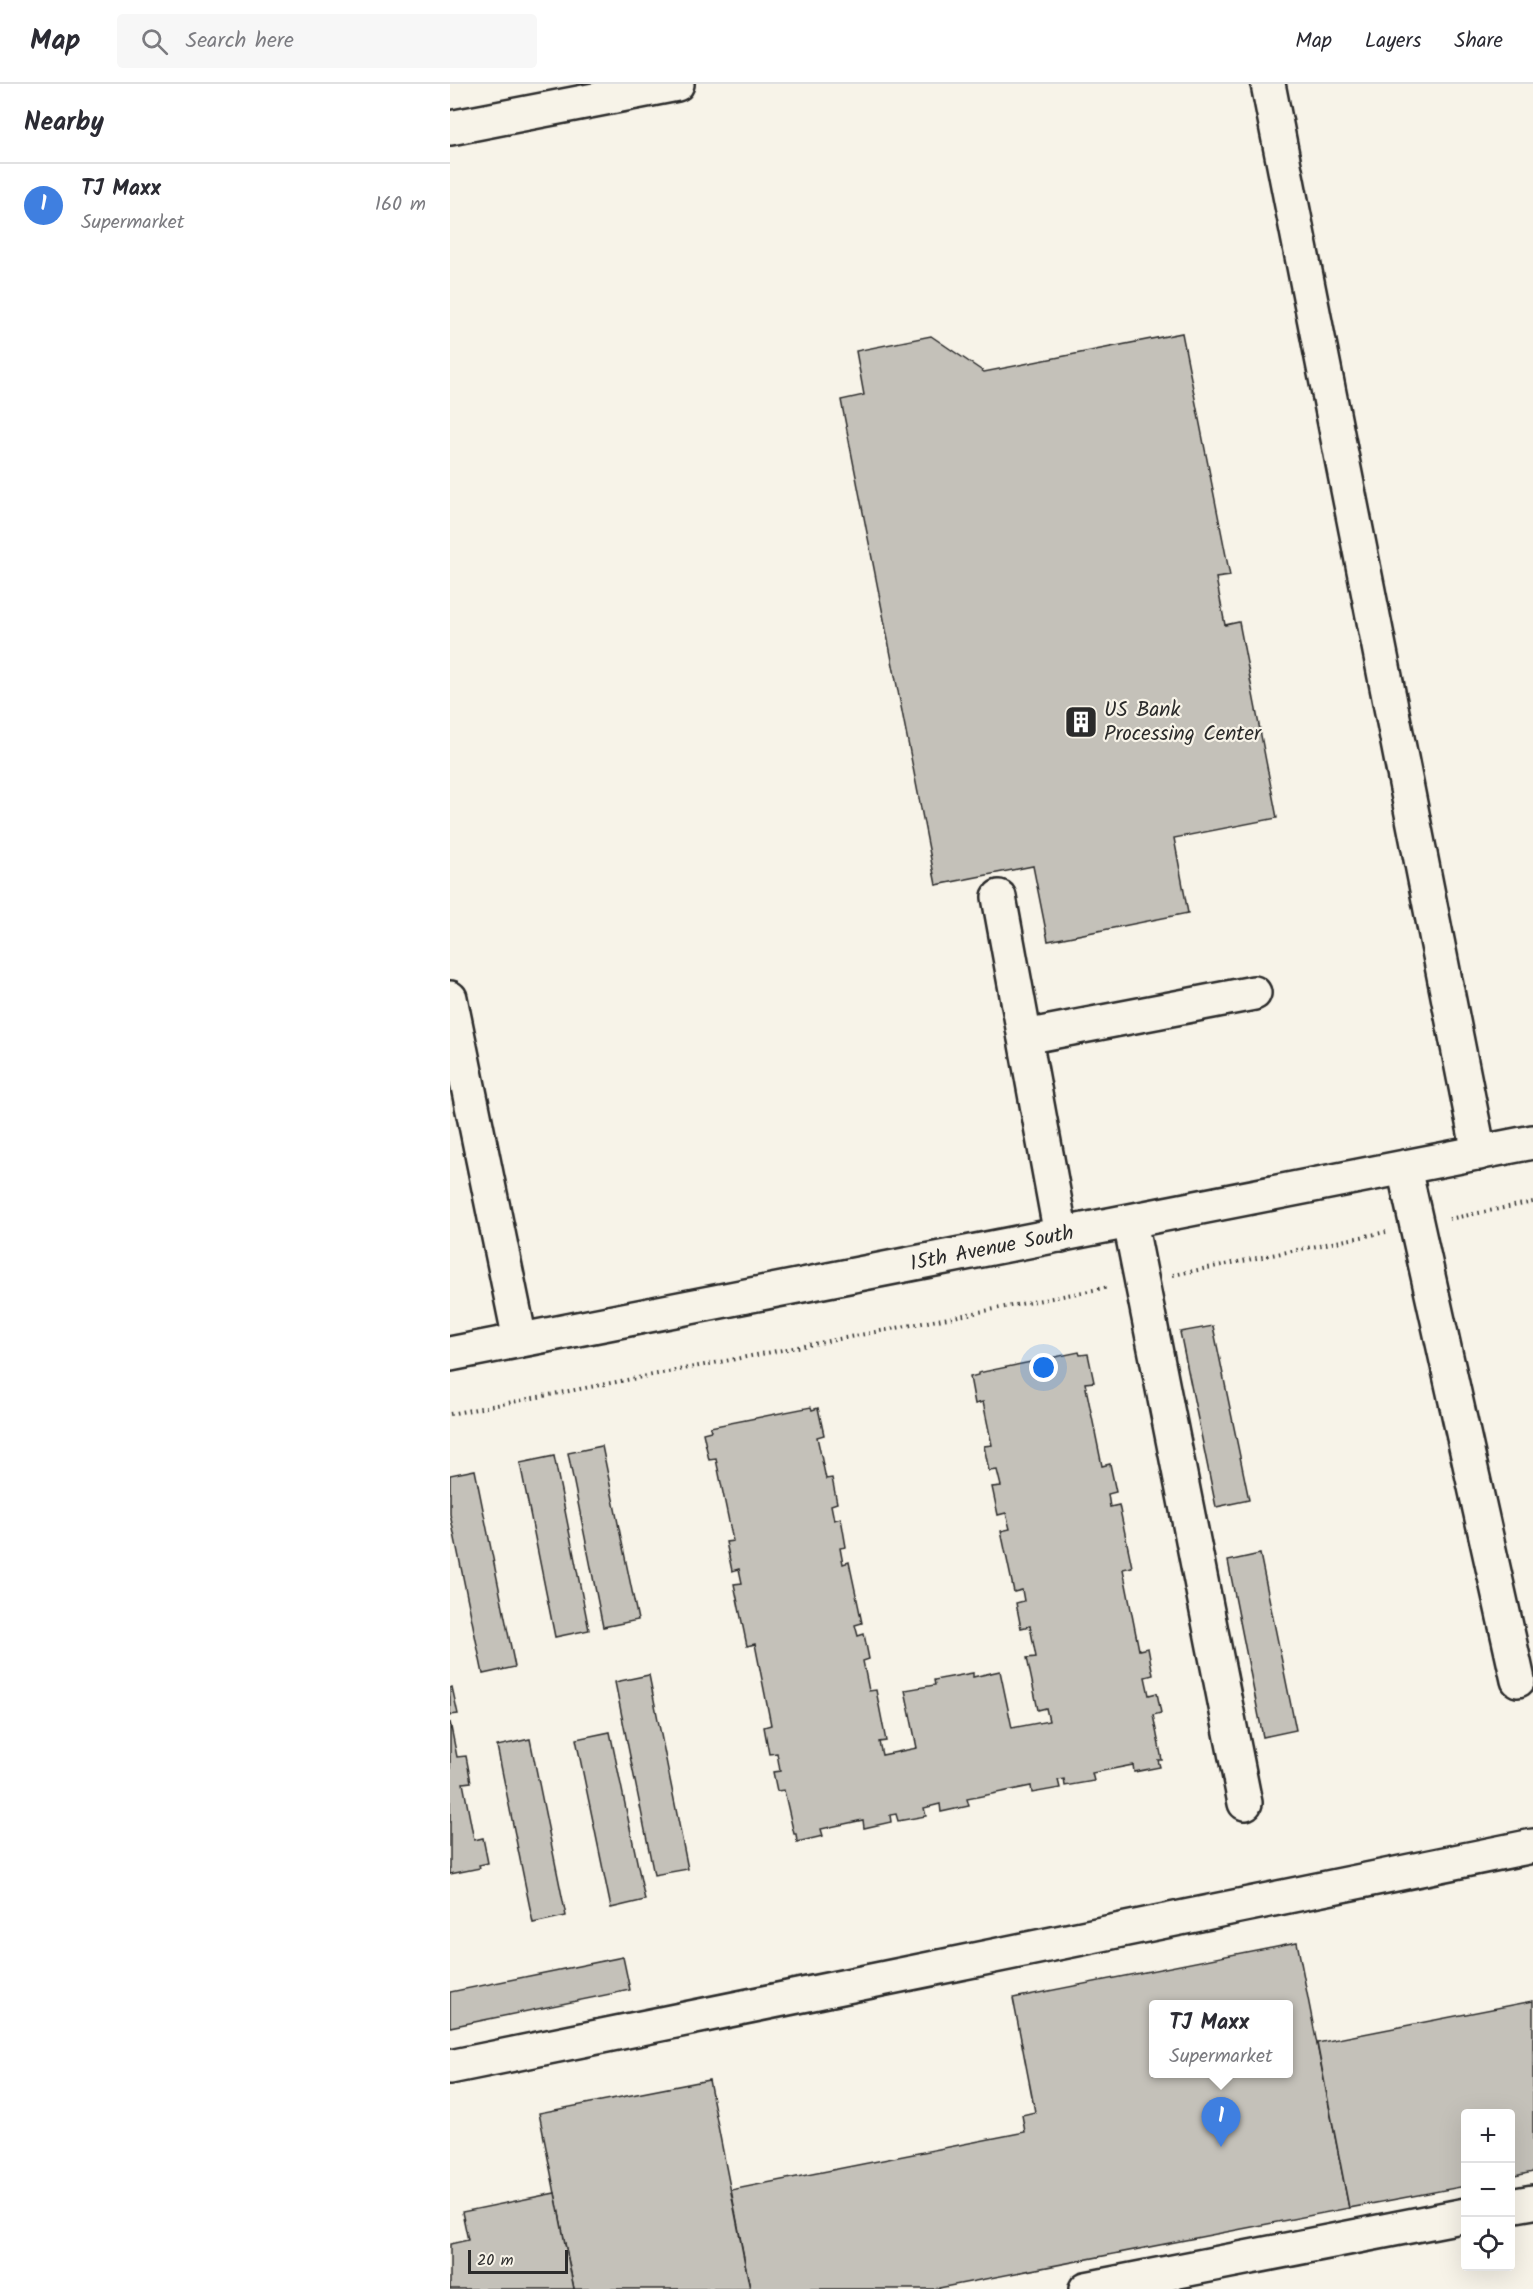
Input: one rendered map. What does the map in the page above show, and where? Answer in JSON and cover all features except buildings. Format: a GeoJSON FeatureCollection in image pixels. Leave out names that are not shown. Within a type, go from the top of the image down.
{"type":"FeatureCollection","features":[{"type":"Feature","properties":{"kind":"street"},"geometry":{"type":"LineString","coordinates":[[450,128],[677,84]]}},
{"type":"Feature","properties":{"kind":"street"},"geometry":{"type":"LineString","coordinates":[[1268,84],[1479,1153]]}},
{"type":"Feature","properties":{"kind":"street"},"geometry":{"type":"LineString","coordinates":[[999,897],[1061,1235]]}},
{"type":"Feature","properties":{"kind":"street"},"geometry":{"type":"LineString","coordinates":[[1025,1037],[1254,993]]}},
{"type":"Feature","properties":{"kind":"street"},"geometry":{"type":"LineString","coordinates":[[450,998],[520,1340]]}},
{"type":"Feature","properties":{"kind":"street","name":"15th Avenue South"},"geometry":{"type":"LineString","coordinates":[[450,1354],[1533,1142]]}},
{"type":"Feature","properties":{"kind":"street"},"geometry":{"type":"LineString","coordinates":[[1404,1168],[1518,1680]]}},
{"type":"Feature","properties":{"kind":"street"},"geometry":{"type":"LineString","coordinates":[[1130,1222],[1245,1803]]}},
{"type":"Feature","properties":{"kind":"street"},"geometry":{"type":"LineString","coordinates":[[450,2067],[1533,1846]]}},
{"type":"Feature","properties":{"kind":"street"},"geometry":{"type":"LineString","coordinates":[[1515,2205],[1533,2202]]}},
{"type":"Feature","properties":{"kind":"street"},"geometry":{"type":"LineString","coordinates":[[1086,2289],[1461,2216]]}},
{"type":"Feature","properties":{"kind":"path"},"geometry":{"type":"LineString","coordinates":[[450,1414],[1142,1281],[1533,1202]]}},
{"type":"Feature","properties":{"kind":"place","name":"US Bank Processing Center"},"geometry":{"type":"Point","coordinates":[1081,722]}},
{"type":"Feature","properties":{"kind":"place","name":"TJ Maxx"},"geometry":{"type":"Point","coordinates":[1221,2147]}}]}
